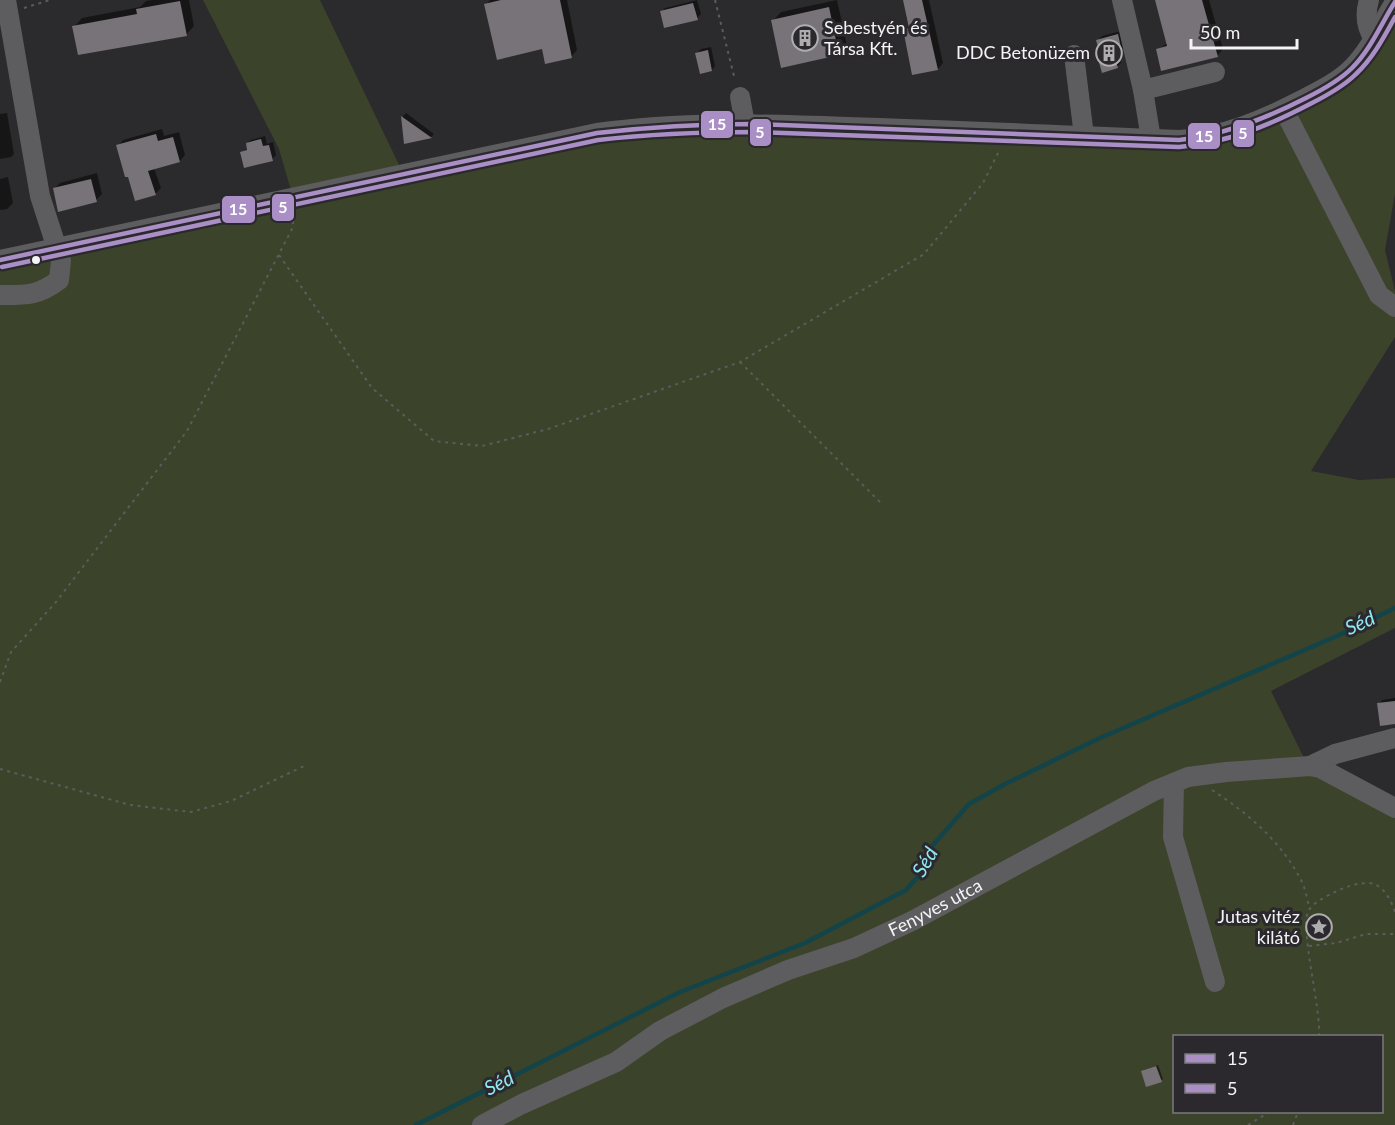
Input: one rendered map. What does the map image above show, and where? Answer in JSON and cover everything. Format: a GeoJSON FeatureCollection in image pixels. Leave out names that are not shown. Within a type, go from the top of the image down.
{"type":"FeatureCollection","features":[{"type":"Feature","properties":{"kind":"street"},"geometry":{"type":"LineString","coordinates":[[1122,0],[1143,90],[1151,139]]}},
{"type":"Feature","properties":{"kind":"street"},"geometry":{"type":"LineString","coordinates":[[1369,0],[1367,23],[1374,38]]}},
{"type":"Feature","properties":{"kind":"street"},"geometry":{"type":"LineString","coordinates":[[0,260],[597,133],[641,126],[745,124],[1202,139],[1259,121],[1284,110],[1338,79],[1357,63],[1395,2]]}},
{"type":"Feature","properties":{"kind":"street"},"geometry":{"type":"LineString","coordinates":[[0,295],[28,295],[44,291],[58,280],[61,261],[40,196],[7,6]]}},
{"type":"Feature","properties":{"kind":"street"},"geometry":{"type":"LineString","coordinates":[[1374,38],[1395,17]]}},
{"type":"Feature","properties":{"kind":"street"},"geometry":{"type":"LineString","coordinates":[[1074,55],[1084,136]]}},
{"type":"Feature","properties":{"kind":"street"},"geometry":{"type":"LineString","coordinates":[[1143,90],[1215,72]]}},
{"type":"Feature","properties":{"kind":"street"},"geometry":{"type":"LineString","coordinates":[[740,97],[745,124]]}},
{"type":"Feature","properties":{"kind":"street"},"geometry":{"type":"LineString","coordinates":[[1284,110],[1379,295],[1395,307]]}},
{"type":"Feature","properties":{"kind":"street"},"geometry":{"type":"LineString","coordinates":[[1310,766],[1335,754],[1395,738]]}},
{"type":"Feature","properties":{"kind":"street","name":"Fenyves utca"},"geometry":{"type":"LineString","coordinates":[[482,1125],[522,1104],[616,1062],[660,1031],[723,998],[788,970],[854,948],[912,921],[1154,791],[1181,780],[1226,772],[1310,766],[1330,772],[1395,808]]}},
{"type":"Feature","properties":{"kind":"street"},"geometry":{"type":"LineString","coordinates":[[1181,780],[1173,837],[1215,982]]}},
{"type":"Feature","properties":{"kind":"path"},"geometry":{"type":"LineString","coordinates":[[7,6],[50,0]]}},
{"type":"Feature","properties":{"kind":"path"},"geometry":{"type":"LineString","coordinates":[[715,0],[740,97]]}},
{"type":"Feature","properties":{"kind":"path"},"geometry":{"type":"LineString","coordinates":[[279,255],[372,388],[434,441],[482,446],[548,429],[740,362],[924,254],[983,183],[1008,132]]}},
{"type":"Feature","properties":{"kind":"path"},"geometry":{"type":"LineString","coordinates":[[0,682],[11,652],[56,602],[187,431],[293,227],[292,198]]}},
{"type":"Feature","properties":{"kind":"path"},"geometry":{"type":"LineString","coordinates":[[740,362],[880,502]]}},
{"type":"Feature","properties":{"kind":"path"},"geometry":{"type":"LineString","coordinates":[[0,769],[130,805],[191,812],[231,801],[306,765]]}},
{"type":"Feature","properties":{"kind":"path"},"geometry":{"type":"LineString","coordinates":[[1181,780],[1214,792],[1269,833],[1304,884],[1310,909]]}},
{"type":"Feature","properties":{"kind":"path"},"geometry":{"type":"LineString","coordinates":[[1319,1035],[1317,1000],[1306,922],[1310,909],[1324,898],[1348,886],[1372,883],[1386,893],[1395,912]]}},
{"type":"Feature","properties":{"kind":"path"},"geometry":{"type":"LineString","coordinates":[[1308,946],[1336,943],[1366,934],[1395,934]]}},
{"type":"Feature","properties":{"kind":"path"},"geometry":{"type":"LineString","coordinates":[[1248,1125],[1267,1113]]}},
{"type":"Feature","properties":{"kind":"green space"},"geometry":{"type":"Polygon","coordinates":[[[203,0],[320,0],[402,171],[598,128],[1153,138],[1238,127],[1346,66],[1395,0],[1395,194],[1385,250],[1395,291],[1395,337],[1311,471],[1359,480],[1395,478],[1395,628],[1271,691],[1309,768],[1395,810],[1395,1125],[0,1125],[0,258],[292,194],[279,149],[203,0]]]}},
{"type":"Feature","properties":{"kind":"building"},"geometry":{"type":"Polygon","coordinates":[[[501,0],[560,0],[572,58],[545,64],[542,49],[497,60],[484,4],[501,0]]]}},
{"type":"Feature","properties":{"kind":"building"},"geometry":{"type":"Polygon","coordinates":[[[903,0],[922,0],[938,70],[912,75],[903,29],[909,28],[903,0]]]}},
{"type":"Feature","properties":{"kind":"building"},"geometry":{"type":"Polygon","coordinates":[[[1155,0],[1202,0],[1218,57],[1161,71],[1156,49],[1167,46],[1155,0]]]}},
{"type":"Feature","properties":{"kind":"building"},"geometry":{"type":"Polygon","coordinates":[[[180,1],[187,36],[78,55],[72,26],[137,14],[136,9],[180,1]]]}},
{"type":"Feature","properties":{"kind":"building"},"geometry":{"type":"Polygon","coordinates":[[[693,3],[698,20],[664,28],[660,11],[693,3]]]}},
{"type":"Feature","properties":{"kind":"building","name":"Sebestyén és Társa Kft."},"geometry":{"type":"Polygon","coordinates":[[[829,7],[839,55],[781,68],[771,20],[829,7]]]}},
{"type":"Feature","properties":{"kind":"building","name":"DDC Betonüzem"},"geometry":{"type":"Polygon","coordinates":[[[1118,34],[1122,52],[1114,54],[1118,68],[1102,73],[1096,40],[1118,34]]]}},
{"type":"Feature","properties":{"kind":"building"},"geometry":{"type":"Polygon","coordinates":[[[708,50],[712,71],[700,74],[695,53],[708,50]]]}},
{"type":"Feature","properties":{"kind":"building"},"geometry":{"type":"Polygon","coordinates":[[[401,116],[432,138],[404,144],[401,116]]]}},
{"type":"Feature","properties":{"kind":"building"},"geometry":{"type":"Polygon","coordinates":[[[156,134],[158,141],[173,137],[180,162],[148,171],[156,195],[135,201],[116,145],[156,134]]]}},
{"type":"Feature","properties":{"kind":"building"},"geometry":{"type":"Polygon","coordinates":[[[261,139],[263,146],[269,145],[273,161],[244,168],[240,152],[247,150],[246,143],[261,139]]]}},
{"type":"Feature","properties":{"kind":"building"},"geometry":{"type":"Polygon","coordinates":[[[91,179],[97,202],[58,212],[53,188],[91,179]]]}},
{"type":"Feature","properties":{"kind":"building"},"geometry":{"type":"Polygon","coordinates":[[[1395,701],[1395,724],[1380,726],[1377,703],[1395,701]]]}},
{"type":"Feature","properties":{"kind":"building"},"geometry":{"type":"Polygon","coordinates":[[[1156,1066],[1162,1082],[1146,1087],[1141,1071],[1156,1066]]]}},
{"type":"Feature","properties":{"kind":"waterway","name":"Séd"},"geometry":{"type":"LineString","coordinates":[[416,1125],[680,992],[805,943],[906,890],[923,871],[933,845],[969,804],[1007,783],[1100,738],[1337,636],[1395,608]]}},
{"type":"Feature","properties":{"kind":"transit line","name":"15"},"geometry":{"type":"LineString","coordinates":[[0,260],[597,133],[616,131],[694,125],[753,124],[1179,140],[1196,138],[1228,130],[1275,113],[1336,81],[1365,53],[1395,2]]}},
{"type":"Feature","properties":{"kind":"transit line","name":"5"},"geometry":{"type":"LineString","coordinates":[[2,267],[598,140],[617,138],[753,132],[1179,147],[1213,142],[1262,126],[1334,91],[1351,79],[1368,61],[1395,17]]}},
{"type":"Feature","properties":{"kind":"place","name":"Sebestyén és Társa Kft."},"geometry":{"type":"Point","coordinates":[805,38]}},
{"type":"Feature","properties":{"kind":"place","name":"DDC Betonüzem"},"geometry":{"type":"Point","coordinates":[1109,53]}},
{"type":"Feature","properties":{"kind":"place","name":"Jutas vitéz kilátó"},"geometry":{"type":"Point","coordinates":[1319,927]}}]}
